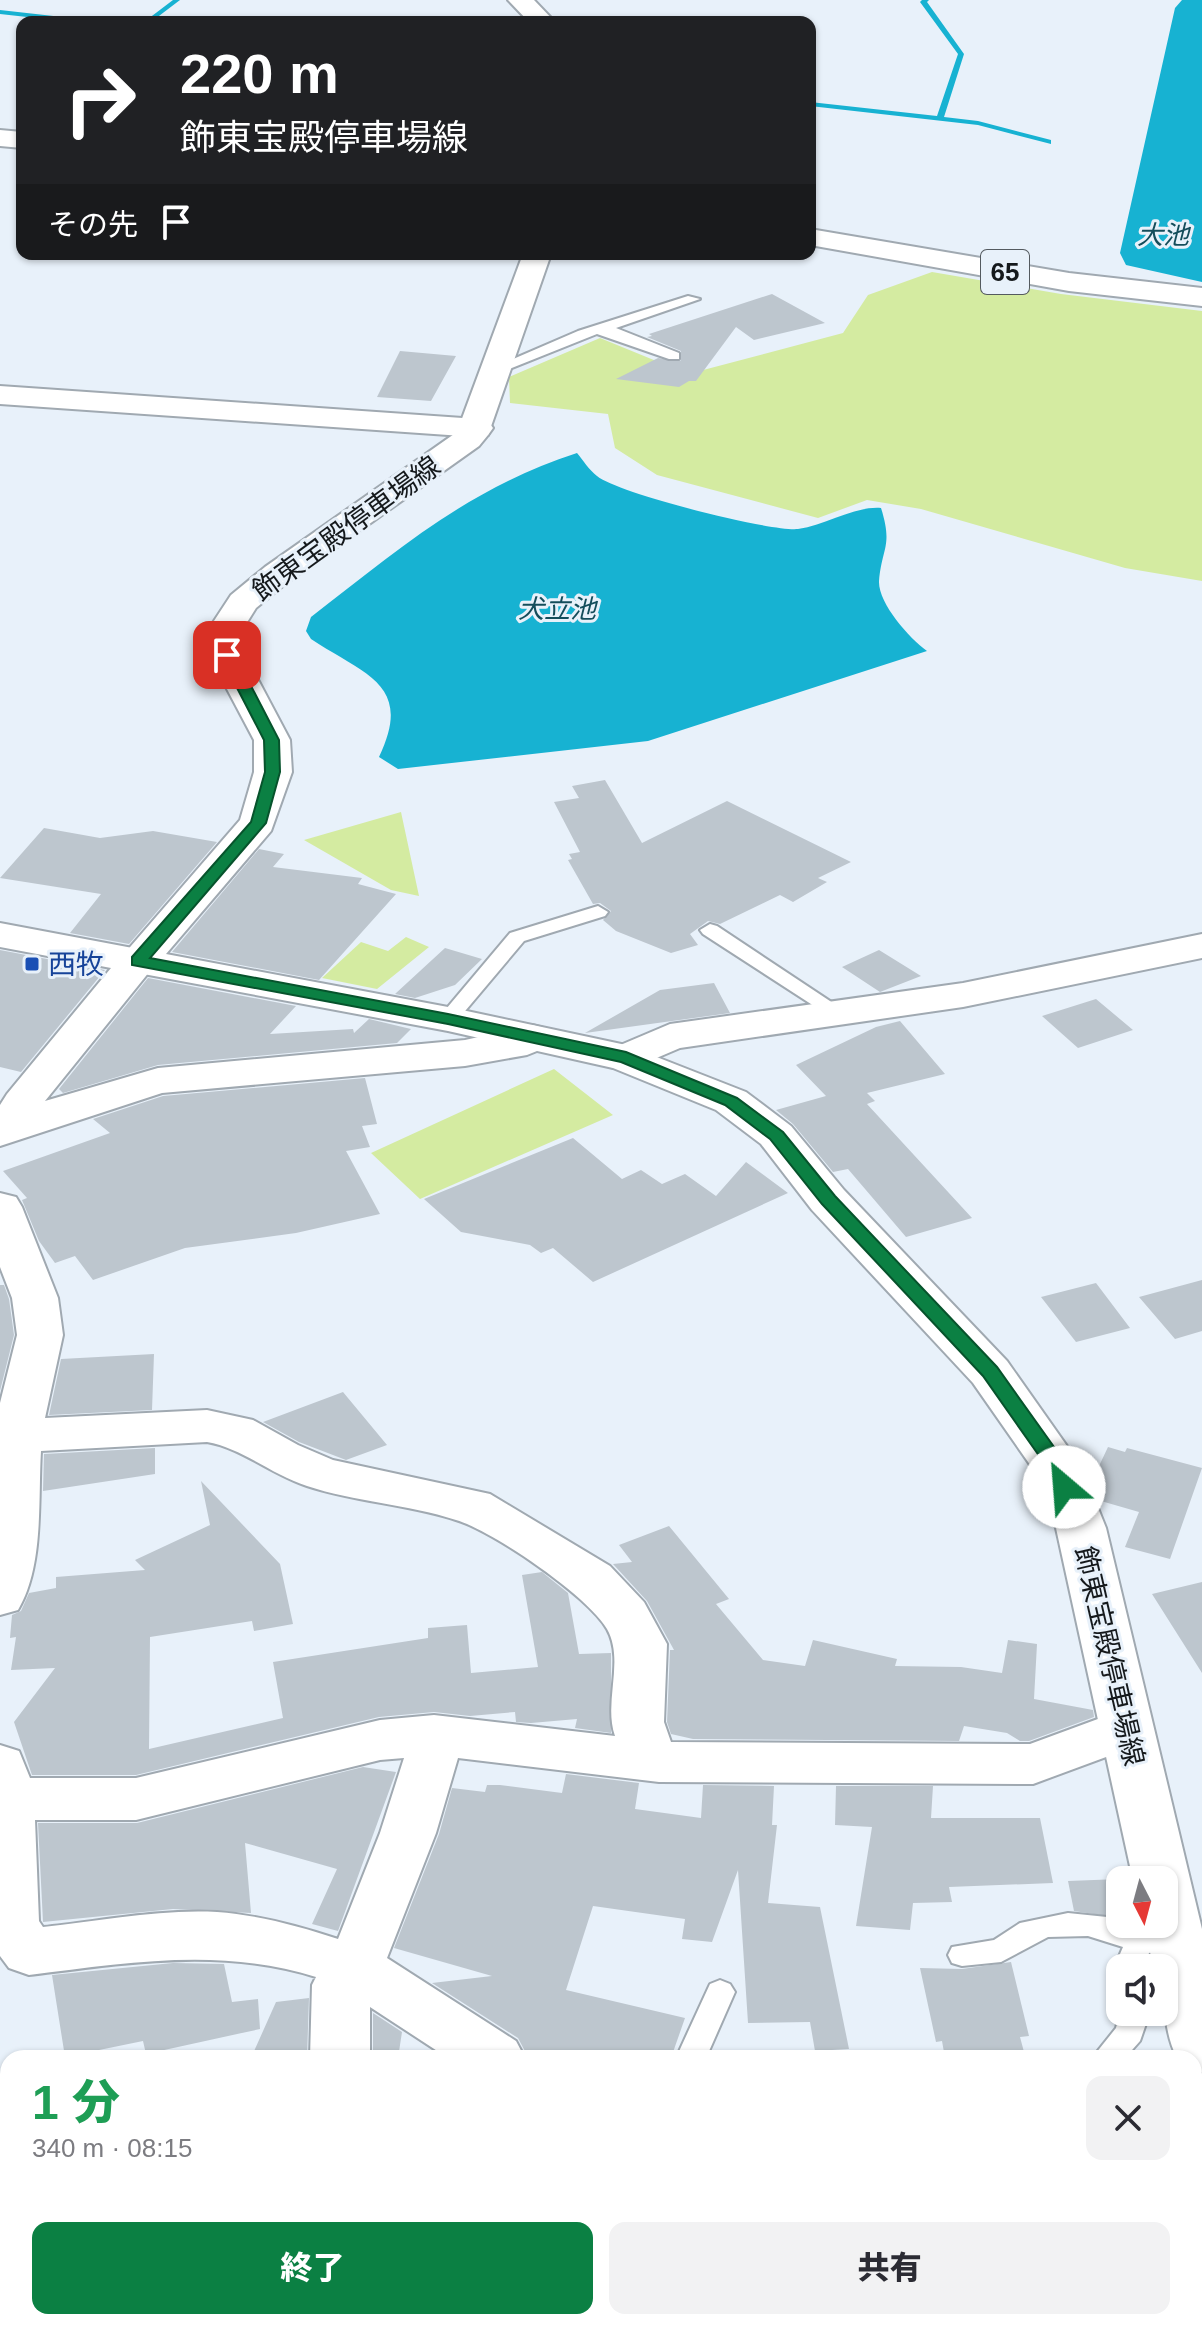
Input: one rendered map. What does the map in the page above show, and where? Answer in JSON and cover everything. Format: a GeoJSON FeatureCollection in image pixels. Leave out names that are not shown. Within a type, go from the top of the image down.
{"type":"FeatureCollection","features":[{"type":"Feature","properties":{"kind":"street"},"geometry":{"type":"LineString","coordinates":[[520,0],[537,16]]}},
{"type":"Feature","properties":{"kind":"street","name":"65"},"geometry":{"type":"LineString","coordinates":[[816,238],[1069,282],[1202,297]]}},
{"type":"Feature","properties":{"kind":"street","name":"飾東宝殿停車場線"},"geometry":{"type":"LineString","coordinates":[[138,961],[258,823],[273,772],[272,740],[227,655],[229,624],[243,602],[277,574],[446,458],[477,428],[535,260]]}},
{"type":"Feature","properties":{"kind":"street"},"geometry":{"type":"LineString","coordinates":[[0,395],[477,428]]}},
{"type":"Feature","properties":{"kind":"street"},"geometry":{"type":"LineString","coordinates":[[0,935],[138,961],[3,1128]]}},
{"type":"Feature","properties":{"kind":"street"},"geometry":{"type":"LineString","coordinates":[[626,1058],[670,1037],[963,995],[1202,946]]}},
{"type":"Feature","properties":{"kind":"street","name":"飾東宝殿停車場線"},"geometry":{"type":"LineString","coordinates":[[138,961],[448,1019],[626,1058],[731,1101],[776,1135],[828,1200],[990,1372],[1056,1466],[1081,1528],[1158,1866]]}},
{"type":"Feature","properties":{"kind":"street"},"geometry":{"type":"LineString","coordinates":[[3,1128],[158,1081],[465,1053],[512,1046],[532,1038]]}},
{"type":"Feature","properties":{"kind":"street"},"geometry":{"type":"LineString","coordinates":[[0,1207],[35,1298],[40,1335],[15,1383],[17,1436],[0,1597]]}},
{"type":"Feature","properties":{"kind":"street"},"geometry":{"type":"LineString","coordinates":[[17,1436],[207,1426],[236,1431],[281,1457],[322,1474],[472,1506],[520,1532],[592,1579],[636,1629],[641,1644],[637,1722],[651,1761]]}},
{"type":"Feature","properties":{"kind":"street"},"geometry":{"type":"LineString","coordinates":[[482,2050],[350,1966],[292,1947],[219,1935],[169,1935],[29,1952],[10,1926],[4,1782],[136,1799],[380,1740],[434,1735],[651,1761],[1033,1764],[1125,1729]]}},
{"type":"Feature","properties":{"kind":"street"},"geometry":{"type":"LineString","coordinates":[[340,2050],[341,1985],[369,1938],[408,1833],[431,1758],[434,1735]]}},
{"type":"Feature","properties":{"kind":"street"},"geometry":{"type":"LineString","coordinates":[[1153,1938],[1202,2048]]}},
{"type":"Feature","properties":{"kind":"lane"},"geometry":{"type":"LineString","coordinates":[[497,369],[597,330],[693,299]]}},
{"type":"Feature","properties":{"kind":"lane"},"geometry":{"type":"LineString","coordinates":[[597,330],[613,332],[674,356]]}},
{"type":"Feature","properties":{"kind":"lane"},"geometry":{"type":"LineString","coordinates":[[448,1019],[517,937],[598,912]]}},
{"type":"Feature","properties":{"kind":"lane"},"geometry":{"type":"LineString","coordinates":[[710,930],[838,1013]]}},
{"type":"Feature","properties":{"kind":"lane"},"geometry":{"type":"LineString","coordinates":[[962,1955],[1001,1951],[1008,1943],[1034,1928],[1106,1928]]}},
{"type":"Feature","properties":{"kind":"lane"},"geometry":{"type":"LineString","coordinates":[[695,2050],[720,1992]]}},
{"type":"Feature","properties":{"kind":"lane"},"geometry":{"type":"LineString","coordinates":[[1114,2050],[1130,2033],[1132,2026]]}},
{"type":"Feature","properties":{"kind":"green space"},"geometry":{"type":"Polygon","coordinates":[[[932,272],[1061,294],[1202,311],[1202,581],[1125,568],[921,509],[867,500],[818,518],[657,475],[615,448],[608,414],[510,403],[509,377],[600,338],[688,374],[843,333],[868,295],[932,272]]]}},
{"type":"Feature","properties":{"kind":"green space"},"geometry":{"type":"Polygon","coordinates":[[[401,812],[419,896],[391,890],[304,840],[401,812]]]}},
{"type":"Feature","properties":{"kind":"green space"},"geometry":{"type":"Polygon","coordinates":[[[406,937],[429,947],[377,989],[322,978],[361,942],[388,951],[406,937]]]}},
{"type":"Feature","properties":{"kind":"green space"},"geometry":{"type":"Polygon","coordinates":[[[554,1069],[613,1115],[420,1199],[371,1153],[554,1069]]]}},
{"type":"Feature","properties":{"kind":"water","name":"大池"},"geometry":{"type":"Polygon","coordinates":[[[1182,0],[1202,0],[1202,282],[1126,265],[1120,253],[1175,8],[1182,0]]]}},
{"type":"Feature","properties":{"kind":"water","name":"犬立池"},"geometry":{"type":"Polygon","coordinates":[[[577,453],[594,474],[610,483],[662,501],[758,524],[798,529],[861,510],[881,508],[886,539],[880,590],[896,619],[927,651],[648,741],[398,769],[379,757],[391,713],[387,697],[365,673],[311,639],[306,631],[311,617],[405,544],[469,502],[538,467],[577,453]]]}},
{"type":"Feature","properties":{"kind":"building"},"geometry":{"type":"Polygon","coordinates":[[[772,294],[825,323],[754,340],[736,327],[696,381],[679,387],[616,379],[658,358],[681,361],[681,351],[647,337],[652,336],[649,334],[772,294]]]}},
{"type":"Feature","properties":{"kind":"building"},"geometry":{"type":"Polygon","coordinates":[[[400,351],[456,356],[431,401],[377,397],[400,351]]]}},
{"type":"Feature","properties":{"kind":"building"},"geometry":{"type":"Polygon","coordinates":[[[605,780],[642,843],[727,801],[851,862],[818,878],[827,882],[793,902],[780,895],[720,924],[708,921],[690,934],[698,945],[671,953],[616,931],[603,920],[611,911],[600,903],[593,904],[568,860],[572,859],[569,854],[580,852],[554,802],[579,798],[572,786],[605,780]]]}},
{"type":"Feature","properties":{"kind":"building"},"geometry":{"type":"Polygon","coordinates":[[[44,828],[100,838],[153,831],[217,842],[129,944],[70,933],[101,894],[0,878],[44,828]]]}},
{"type":"Feature","properties":{"kind":"building"},"geometry":{"type":"Polygon","coordinates":[[[259,849],[284,854],[273,867],[362,878],[358,884],[396,894],[319,980],[172,952],[259,849]]]}},
{"type":"Feature","properties":{"kind":"building"},"geometry":{"type":"Polygon","coordinates":[[[445,948],[482,959],[455,985],[415,998],[395,994],[445,948]]]}},
{"type":"Feature","properties":{"kind":"building"},"geometry":{"type":"Polygon","coordinates":[[[0,950],[105,970],[21,1072],[0,1067],[0,950]]]}},
{"type":"Feature","properties":{"kind":"building"},"geometry":{"type":"Polygon","coordinates":[[[879,950],[921,976],[880,992],[842,967],[879,950]]]}},
{"type":"Feature","properties":{"kind":"building"},"geometry":{"type":"Polygon","coordinates":[[[148,978],[296,1006],[270,1034],[353,1029],[354,1033],[369,1019],[411,1029],[397,1043],[158,1065],[63,1093],[59,1089],[148,978]]]}},
{"type":"Feature","properties":{"kind":"building"},"geometry":{"type":"Polygon","coordinates":[[[714,983],[730,1013],[585,1033],[660,990],[714,983]]]}},
{"type":"Feature","properties":{"kind":"building"},"geometry":{"type":"Polygon","coordinates":[[[1096,999],[1133,1030],[1078,1048],[1042,1016],[1096,999]]]}},
{"type":"Feature","properties":{"kind":"building"},"geometry":{"type":"Polygon","coordinates":[[[900,1021],[945,1074],[867,1093],[875,1101],[867,1104],[972,1218],[906,1237],[848,1169],[833,1172],[793,1124],[776,1110],[826,1096],[796,1065],[876,1027],[900,1021]]]}},
{"type":"Feature","properties":{"kind":"building"},"geometry":{"type":"Polygon","coordinates":[[[365,1078],[377,1124],[362,1126],[370,1147],[346,1151],[380,1214],[296,1233],[185,1248],[93,1280],[75,1256],[55,1263],[39,1241],[22,1200],[27,1198],[3,1171],[110,1133],[93,1119],[163,1096],[365,1078]]]}},
{"type":"Feature","properties":{"kind":"building"},"geometry":{"type":"Polygon","coordinates":[[[573,1138],[622,1179],[641,1170],[662,1184],[685,1174],[716,1196],[746,1162],[788,1193],[593,1282],[553,1248],[541,1253],[530,1245],[461,1232],[424,1199],[573,1138]]]}},
{"type":"Feature","properties":{"kind":"building"},"geometry":{"type":"Polygon","coordinates":[[[1202,1280],[1202,1331],[1175,1339],[1139,1297],[1202,1280]]]}},
{"type":"Feature","properties":{"kind":"building"},"geometry":{"type":"Polygon","coordinates":[[[1096,1283],[1130,1328],[1076,1342],[1041,1297],[1096,1283]]]}},
{"type":"Feature","properties":{"kind":"building"},"geometry":{"type":"Polygon","coordinates":[[[0,1285],[4,1285],[9,1299],[14,1335],[0,1391],[0,1285]]]}},
{"type":"Feature","properties":{"kind":"building"},"geometry":{"type":"Polygon","coordinates":[[[154,1354],[152,1410],[49,1415],[61,1359],[154,1354]]]}},
{"type":"Feature","properties":{"kind":"building"},"geometry":{"type":"Polygon","coordinates":[[[343,1392],[387,1445],[346,1460],[299,1442],[263,1422],[343,1392]]]}},
{"type":"Feature","properties":{"kind":"building"},"geometry":{"type":"Polygon","coordinates":[[[1108,1447],[1125,1452],[1127,1448],[1202,1468],[1170,1559],[1125,1547],[1139,1512],[1101,1501],[1106,1492],[1093,1488],[1091,1483],[1108,1447]]]}},
{"type":"Feature","properties":{"kind":"building"},"geometry":{"type":"Polygon","coordinates":[[[155,1448],[155,1474],[43,1491],[44,1454],[155,1448]]]}},
{"type":"Feature","properties":{"kind":"building"},"geometry":{"type":"Polygon","coordinates":[[[201,1481],[280,1564],[293,1624],[254,1631],[252,1621],[150,1637],[149,1749],[283,1718],[273,1662],[428,1638],[428,1628],[467,1625],[471,1673],[538,1667],[522,1575],[542,1572],[568,1593],[579,1654],[611,1653],[611,1733],[575,1728],[577,1719],[531,1723],[516,1722],[515,1712],[470,1716],[434,1712],[379,1717],[136,1775],[32,1775],[14,1722],[55,1668],[11,1670],[16,1637],[10,1638],[12,1615],[21,1611],[29,1593],[56,1588],[56,1577],[145,1570],[135,1560],[210,1525],[201,1481]]]}},
{"type":"Feature","properties":{"kind":"building"},"geometry":{"type":"Polygon","coordinates":[[[669,1526],[729,1599],[716,1604],[763,1660],[805,1666],[813,1640],[897,1659],[895,1666],[961,1667],[1002,1673],[1008,1640],[1037,1644],[1034,1699],[1093,1710],[1094,1717],[1029,1741],[1020,1741],[1007,1733],[964,1726],[959,1741],[693,1739],[671,1734],[667,1722],[670,1650],[674,1650],[647,1601],[613,1564],[632,1562],[619,1545],[669,1526]]]}},
{"type":"Feature","properties":{"kind":"building"},"geometry":{"type":"Polygon","coordinates":[[[1202,1582],[1202,1673],[1152,1594],[1202,1582]]]}},
{"type":"Feature","properties":{"kind":"building"},"geometry":{"type":"Polygon","coordinates":[[[363,1767],[396,1772],[338,1931],[312,1924],[337,1869],[245,1843],[251,1913],[173,1909],[43,1922],[38,1823],[137,1823],[363,1767]]]}},
{"type":"Feature","properties":{"kind":"building"},"geometry":{"type":"Polygon","coordinates":[[[566,1774],[639,1783],[635,1809],[701,1818],[703,1785],[774,1786],[772,1825],[777,1825],[768,1903],[820,1907],[849,2049],[815,2050],[810,2022],[748,2023],[738,1870],[712,1942],[682,1939],[685,1919],[593,1906],[566,1990],[685,2018],[674,2050],[524,2050],[518,2038],[432,1983],[492,1976],[394,1948],[439,1834],[452,1788],[485,1792],[487,1785],[500,1785],[562,1793],[566,1774]]]}},
{"type":"Feature","properties":{"kind":"building"},"geometry":{"type":"Polygon","coordinates":[[[836,1786],[933,1786],[931,1818],[1040,1818],[1053,1883],[949,1887],[952,1902],[913,1903],[910,1930],[856,1926],[872,1827],[835,1825],[836,1786]]]}},
{"type":"Feature","properties":{"kind":"building"},"geometry":{"type":"Polygon","coordinates":[[[1106,1880],[1106,1916],[1074,1911],[1068,1881],[1106,1880]]]}},
{"type":"Feature","properties":{"kind":"building"},"geometry":{"type":"Polygon","coordinates":[[[1011,1962],[1029,2036],[1020,2037],[1023,2050],[944,2050],[942,2041],[936,2042],[920,1968],[962,1969],[1011,1962]]]}},
{"type":"Feature","properties":{"kind":"building"},"geometry":{"type":"Polygon","coordinates":[[[173,1963],[224,1964],[232,2002],[258,1999],[260,2029],[164,2050],[145,2050],[143,2041],[99,2050],[64,2050],[52,1975],[173,1963]]]}},
{"type":"Feature","properties":{"kind":"building"},"geometry":{"type":"Polygon","coordinates":[[[309,1998],[307,2050],[255,2050],[276,2002],[309,1998]]]}},
{"type":"Feature","properties":{"kind":"building"},"geometry":{"type":"Polygon","coordinates":[[[373,2013],[402,2032],[399,2050],[373,2050],[373,2013]]]}},
{"type":"Feature","properties":{"kind":"waterway"},"geometry":{"type":"LineString","coordinates":[[155,16],[177,0]]}},
{"type":"Feature","properties":{"kind":"waterway"},"geometry":{"type":"LineString","coordinates":[[926,0],[923,2],[961,54],[940,118]]}},
{"type":"Feature","properties":{"kind":"waterway"},"geometry":{"type":"LineString","coordinates":[[0,12],[36,16]]}},
{"type":"Feature","properties":{"kind":"waterway"},"geometry":{"type":"LineString","coordinates":[[816,105],[978,123],[1048,142]]}},
{"type":"Feature","properties":{"kind":"place","name":"西牧"},"geometry":{"type":"Point","coordinates":[32,964]}},
{"type":"Feature","properties":{"kind":"route"},"geometry":{"type":"LineString","coordinates":[[227,655],[272,740],[273,772],[258,823],[138,961],[448,1019],[626,1058],[679,1077],[731,1101],[776,1135],[828,1200],[990,1372],[1056,1466],[1064,1487]]}}]}
